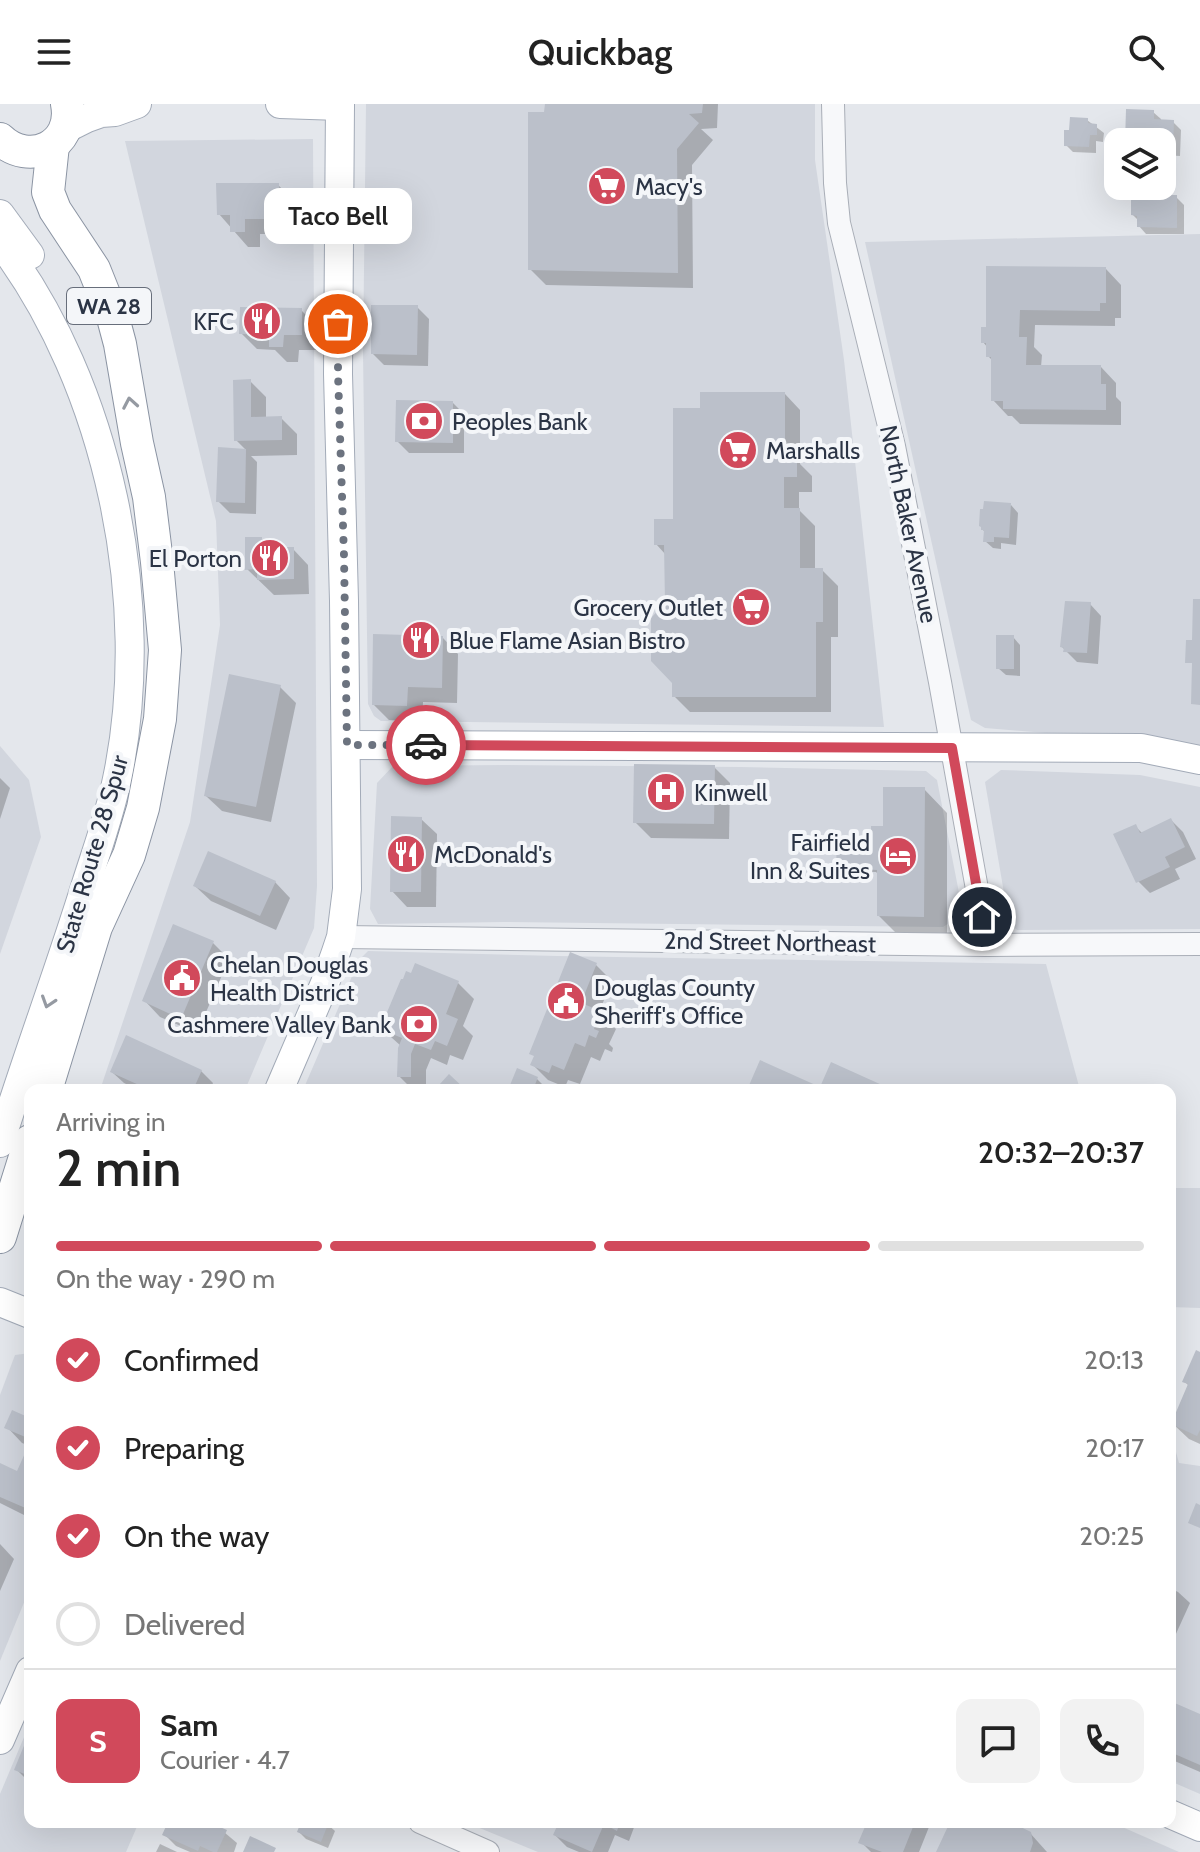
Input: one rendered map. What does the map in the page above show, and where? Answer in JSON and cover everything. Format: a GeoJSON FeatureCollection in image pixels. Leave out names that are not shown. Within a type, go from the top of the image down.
{"type":"FeatureCollection","features":[{"type":"Feature","properties":{"kind":"highway"},"geometry":{"type":"LineString","coordinates":[[0,139],[13,149],[40,151],[62,126]]}},
{"type":"Feature","properties":{"kind":"highway","name":"WA 28"},"geometry":{"type":"LineString","coordinates":[[62,126],[48,192],[61,221],[94,269],[112,314],[120,344],[124,471]]}},
{"type":"Feature","properties":{"kind":"highway"},"geometry":{"type":"LineString","coordinates":[[48,1084],[96,927],[136,834],[148,786],[162,696],[165,650],[156,548],[124,471]]}},
{"type":"Feature","properties":{"kind":"highway"},"geometry":{"type":"LineString","coordinates":[[0,1237],[24,1160]]}},
{"type":"Feature","properties":{"kind":"main road"},"geometry":{"type":"LineString","coordinates":[[62,126],[137,104]]}},
{"type":"Feature","properties":{"kind":"main road"},"geometry":{"type":"LineString","coordinates":[[280,104],[340,105],[338,374],[347,745],[347,889],[341,937],[325,983],[282,1084]]}},
{"type":"Feature","properties":{"kind":"main road"},"geometry":{"type":"LineString","coordinates":[[0,214],[40,271],[86,355],[124,471]]}},
{"type":"Feature","properties":{"kind":"main road"},"geometry":{"type":"LineString","coordinates":[[0,242],[53,328],[85,404],[124,471]]}},
{"type":"Feature","properties":{"kind":"main road","name":"State Route 28 Spur"},"geometry":{"type":"LineString","coordinates":[[0,1143],[77,913],[120,764],[129,693],[130,625],[122,547],[124,471]]}},
{"type":"Feature","properties":{"kind":"main road"},"geometry":{"type":"LineString","coordinates":[[347,745],[1141,748],[1200,760]]}},
{"type":"Feature","properties":{"kind":"main road"},"geometry":{"type":"LineString","coordinates":[[0,1302],[24,1312]]}},
{"type":"Feature","properties":{"kind":"main road"},"geometry":{"type":"LineString","coordinates":[[0,1740],[24,1685]]}},
{"type":"Feature","properties":{"kind":"main road"},"geometry":{"type":"LineString","coordinates":[[1176,1817],[1200,1827]]}},
{"type":"Feature","properties":{"kind":"street","name":"North Baker Avenue"},"geometry":{"type":"LineString","coordinates":[[833,104],[839,223],[894,446],[987,945]]}},
{"type":"Feature","properties":{"kind":"street","name":"2nd Street Northeast"},"geometry":{"type":"LineString","coordinates":[[341,937],[987,945],[1200,944]]}},
{"type":"Feature","properties":{"kind":"street"},"geometry":{"type":"LineString","coordinates":[[434,1828],[488,1852]]}},
{"type":"Feature","properties":{"kind":"shaded area"},"geometry":{"type":"Polygon","coordinates":[[[366,104],[815,104],[815,160],[844,360],[884,727],[381,721],[374,716],[368,704],[363,353],[366,104]]]}},
{"type":"Feature","properties":{"kind":"shaded area"},"geometry":{"type":"Polygon","coordinates":[[[313,139],[317,886],[314,928],[248,1084],[102,1084],[190,822],[220,625],[216,521],[125,141],[313,139]]]}},
{"type":"Feature","properties":{"kind":"shaded area"},"geometry":{"type":"Polygon","coordinates":[[[1200,234],[1200,746],[985,728],[971,720],[865,242],[1200,234]]]}},
{"type":"Feature","properties":{"kind":"shaded area"},"geometry":{"type":"Polygon","coordinates":[[[0,746],[29,780],[41,837],[0,954],[0,746]]]}},
{"type":"Feature","properties":{"kind":"shaded area"},"geometry":{"type":"Polygon","coordinates":[[[393,766],[926,771],[937,780],[961,903],[957,918],[943,927],[503,922],[378,924],[370,909],[377,783],[393,766]]]}},
{"type":"Feature","properties":{"kind":"shaded area"},"geometry":{"type":"Polygon","coordinates":[[[1001,770],[1140,775],[1200,787],[1200,929],[1017,930],[1009,922],[985,782],[1001,770]]]}},
{"type":"Feature","properties":{"kind":"shaded area"},"geometry":{"type":"Polygon","coordinates":[[[368,951],[1046,964],[1078,1084],[306,1084],[359,960],[368,951]]]}},
{"type":"Feature","properties":{"kind":"shaded area"},"geometry":{"type":"Polygon","coordinates":[[[1176,1188],[1200,1188],[1200,1308],[1176,1307],[1176,1188]]]}},
{"type":"Feature","properties":{"kind":"shaded area"},"geometry":{"type":"Polygon","coordinates":[[[24,1354],[24,1603],[0,1661],[0,1395],[15,1355],[24,1354]]]}},
{"type":"Feature","properties":{"kind":"shaded area"},"geometry":{"type":"Polygon","coordinates":[[[1176,1452],[1179,1463],[1200,1466],[1200,1794],[1176,1784],[1176,1452]]]}},
{"type":"Feature","properties":{"kind":"shaded area"},"geometry":{"type":"Polygon","coordinates":[[[24,1737],[24,1828],[136,1828],[126,1852],[0,1852],[0,1794],[24,1737]]]}},
{"type":"Feature","properties":{"kind":"shaded area"},"geometry":{"type":"Polygon","coordinates":[[[480,1828],[1125,1828],[1179,1852],[538,1852],[480,1828]]]}},
{"type":"Feature","properties":{"kind":"building"},"geometry":{"type":"Polygon","coordinates":[[[545,104],[703,104],[702,113],[689,114],[699,123],[677,149],[678,273],[528,270],[528,112],[544,112],[545,104]]]}},
{"type":"Feature","properties":{"kind":"building"},"geometry":{"type":"Polygon","coordinates":[[[1126,109],[1154,110],[1154,119],[1174,120],[1174,128],[1125,128],[1126,109]]]}},
{"type":"Feature","properties":{"kind":"building"},"geometry":{"type":"Polygon","coordinates":[[[1070,117],[1088,118],[1088,123],[1097,124],[1097,135],[1090,135],[1089,147],[1064,146],[1064,130],[1069,130],[1070,117]]]}},
{"type":"Feature","properties":{"kind":"building"},"geometry":{"type":"Polygon","coordinates":[[[216,183],[279,183],[279,219],[245,219],[245,232],[230,232],[230,215],[217,215],[216,183]]]}},
{"type":"Feature","properties":{"kind":"building"},"geometry":{"type":"Polygon","coordinates":[[[1177,195],[1177,228],[1137,227],[1137,216],[1131,215],[1131,200],[1176,200],[1177,195]]]}},
{"type":"Feature","properties":{"kind":"building"},"geometry":{"type":"Polygon","coordinates":[[[986,266],[1106,267],[1106,303],[1100,303],[1100,311],[1020,310],[1019,337],[1027,337],[1026,365],[1101,365],[1101,384],[1106,384],[1106,410],[1003,409],[1003,401],[991,401],[991,357],[986,357],[986,343],[981,343],[981,327],[986,327],[986,266]]]}},
{"type":"Feature","properties":{"kind":"building"},"geometry":{"type":"Polygon","coordinates":[[[371,305],[418,305],[417,355],[371,354],[371,305]]]}},
{"type":"Feature","properties":{"kind":"building"},"geometry":{"type":"Polygon","coordinates":[[[240,307],[302,308],[302,335],[284,335],[283,347],[269,347],[269,335],[239,334],[240,307]]]}},
{"type":"Feature","properties":{"kind":"building"},"geometry":{"type":"Polygon","coordinates":[[[251,379],[251,417],[282,416],[282,440],[234,441],[233,380],[251,379]]]}},
{"type":"Feature","properties":{"kind":"building"},"geometry":{"type":"Polygon","coordinates":[[[700,392],[785,392],[785,458],[797,458],[797,477],[784,477],[784,508],[800,508],[800,568],[823,568],[823,622],[816,622],[816,697],[672,697],[672,683],[651,661],[651,618],[665,603],[664,545],[654,545],[654,519],[673,519],[673,408],[700,408],[700,392]]]}},
{"type":"Feature","properties":{"kind":"building","name":"Peoples Bank"},"geometry":{"type":"Polygon","coordinates":[[[396,400],[453,401],[453,443],[395,442],[396,400]]]}},
{"type":"Feature","properties":{"kind":"building"},"geometry":{"type":"Polygon","coordinates":[[[218,447],[246,449],[245,503],[216,502],[218,447]]]}},
{"type":"Feature","properties":{"kind":"building"},"geometry":{"type":"Polygon","coordinates":[[[984,501],[1011,503],[1009,538],[994,537],[994,542],[983,542],[984,530],[979,526],[984,501]]]}},
{"type":"Feature","properties":{"kind":"building","name":"El Porton"},"geometry":{"type":"Polygon","coordinates":[[[245,537],[262,537],[262,547],[294,547],[294,579],[257,580],[257,569],[245,570],[245,537]]]}},
{"type":"Feature","properties":{"kind":"building"},"geometry":{"type":"Polygon","coordinates":[[[1193,599],[1200,599],[1200,705],[1191,704],[1192,663],[1185,663],[1186,640],[1192,640],[1193,599]]]}},
{"type":"Feature","properties":{"kind":"building"},"geometry":{"type":"Polygon","coordinates":[[[1065,601],[1091,602],[1087,653],[1063,652],[1064,648],[1060,647],[1065,601]]]}},
{"type":"Feature","properties":{"kind":"building"},"geometry":{"type":"Polygon","coordinates":[[[373,634],[443,636],[442,688],[408,687],[407,706],[372,705],[373,634]]]}},
{"type":"Feature","properties":{"kind":"building"},"geometry":{"type":"Polygon","coordinates":[[[996,635],[1014,635],[1014,669],[996,669],[996,635]]]}},
{"type":"Feature","properties":{"kind":"building"},"geometry":{"type":"Polygon","coordinates":[[[229,674],[281,685],[256,807],[204,796],[229,674]]]}},
{"type":"Feature","properties":{"kind":"building"},"geometry":{"type":"Polygon","coordinates":[[[634,764],[715,765],[714,824],[633,823],[634,764]]]}},
{"type":"Feature","properties":{"kind":"building","name":"Fairfield Inn & Suites"},"geometry":{"type":"Polygon","coordinates":[[[883,787],[925,787],[924,917],[877,916],[877,870],[836,868],[837,841],[871,842],[871,826],[883,826],[883,787]]]}},
{"type":"Feature","properties":{"kind":"building","name":"McDonald's"},"geometry":{"type":"Polygon","coordinates":[[[391,816],[422,817],[421,892],[390,892],[391,816]]]}},
{"type":"Feature","properties":{"kind":"building"},"geometry":{"type":"Polygon","coordinates":[[[1171,818],[1185,847],[1165,857],[1170,867],[1136,883],[1113,834],[1136,824],[1140,833],[1171,818]]]}},
{"type":"Feature","properties":{"kind":"building"},"geometry":{"type":"Polygon","coordinates":[[[208,851],[276,881],[260,916],[193,886],[208,851]]]}},
{"type":"Feature","properties":{"kind":"building"},"geometry":{"type":"Polygon","coordinates":[[[173,924],[214,941],[181,1019],[142,1001],[173,924]]]}},
{"type":"Feature","properties":{"kind":"building"},"geometry":{"type":"Polygon","coordinates":[[[570,952],[597,963],[581,1003],[601,1011],[594,1029],[599,1031],[596,1038],[589,1035],[585,1047],[575,1043],[564,1070],[552,1065],[549,1073],[530,1065],[534,1056],[529,1054],[570,952]]]}},
{"type":"Feature","properties":{"kind":"building","name":"Cashmere Valley Bank"},"geometry":{"type":"Polygon","coordinates":[[[415,963],[459,981],[446,1014],[458,1019],[447,1046],[435,1041],[431,1050],[415,1044],[411,1054],[411,1077],[397,1077],[398,1048],[402,1038],[380,1029],[401,979],[406,971],[411,973],[415,963]]]}},
{"type":"Feature","properties":{"kind":"building"},"geometry":{"type":"Polygon","coordinates":[[[126,1035],[202,1070],[196,1084],[137,1084],[110,1072],[126,1035]]]}},
{"type":"Feature","properties":{"kind":"building"},"geometry":{"type":"Polygon","coordinates":[[[760,1060],[813,1084],[750,1084],[760,1060]]]}},
{"type":"Feature","properties":{"kind":"building"},"geometry":{"type":"Polygon","coordinates":[[[831,1062],[880,1084],[821,1084],[831,1062]]]}},
{"type":"Feature","properties":{"kind":"building"},"geometry":{"type":"Polygon","coordinates":[[[517,1068],[538,1077],[535,1084],[510,1084],[517,1068]]]}},
{"type":"Feature","properties":{"kind":"building"},"geometry":{"type":"Polygon","coordinates":[[[449,1074],[460,1084],[440,1084],[449,1074]]]}},
{"type":"Feature","properties":{"kind":"building"},"geometry":{"type":"Polygon","coordinates":[[[1196,1350],[1200,1352],[1200,1430],[1197,1436],[1176,1426],[1176,1412],[1188,1384],[1182,1382],[1196,1350]]]}},
{"type":"Feature","properties":{"kind":"building"},"geometry":{"type":"Polygon","coordinates":[[[12,1410],[24,1415],[24,1436],[4,1428],[12,1410]]]}},
{"type":"Feature","properties":{"kind":"building"},"geometry":{"type":"Polygon","coordinates":[[[24,1455],[24,1507],[0,1497],[0,1463],[17,1471],[24,1455]]]}},
{"type":"Feature","properties":{"kind":"building"},"geometry":{"type":"Polygon","coordinates":[[[1196,1503],[1200,1505],[1200,1528],[1188,1523],[1196,1503]]]}},
{"type":"Feature","properties":{"kind":"building"},"geometry":{"type":"Polygon","coordinates":[[[1176,1704],[1200,1714],[1200,1765],[1176,1755],[1176,1704]]]}},
{"type":"Feature","properties":{"kind":"building"},"geometry":{"type":"Polygon","coordinates":[[[24,1746],[24,1774],[14,1770],[24,1746]]]}},
{"type":"Feature","properties":{"kind":"building"},"geometry":{"type":"Polygon","coordinates":[[[165,1828],[227,1830],[217,1852],[200,1846],[198,1851],[162,1835],[165,1828]]]}},
{"type":"Feature","properties":{"kind":"building"},"geometry":{"type":"Polygon","coordinates":[[[299,1828],[327,1828],[321,1842],[297,1832],[299,1828]]]}},
{"type":"Feature","properties":{"kind":"building"},"geometry":{"type":"Polygon","coordinates":[[[556,1828],[602,1828],[592,1852],[553,1835],[556,1828]]]}},
{"type":"Feature","properties":{"kind":"building"},"geometry":{"type":"Polygon","coordinates":[[[864,1828],[913,1828],[903,1852],[882,1852],[858,1843],[864,1828]]]}},
{"type":"Feature","properties":{"kind":"building"},"geometry":{"type":"Polygon","coordinates":[[[947,1828],[1023,1828],[1031,1832],[1033,1843],[1030,1852],[936,1852],[947,1828]]]}},
{"type":"Feature","properties":{"kind":"building"},"geometry":{"type":"Polygon","coordinates":[[[250,1836],[276,1848],[274,1852],[243,1852],[250,1836]]]}},
{"type":"Feature","properties":{"kind":"way so far"},"geometry":{"type":"LineString","coordinates":[[338,324],[347,745],[426,745]]}},
{"type":"Feature","properties":{"kind":"place","name":"Macy's"},"geometry":{"type":"Point","coordinates":[607,186]}},
{"type":"Feature","properties":{"kind":"place","name":"KFC"},"geometry":{"type":"Point","coordinates":[262,321]}},
{"type":"Feature","properties":{"kind":"place","name":"Taco Bell"},"geometry":{"type":"Point","coordinates":[338,324]}},
{"type":"Feature","properties":{"kind":"place","name":"Peoples Bank"},"geometry":{"type":"Point","coordinates":[424,421]}},
{"type":"Feature","properties":{"kind":"place","name":"Marshalls"},"geometry":{"type":"Point","coordinates":[738,450]}},
{"type":"Feature","properties":{"kind":"place","name":"El Porton"},"geometry":{"type":"Point","coordinates":[270,558]}},
{"type":"Feature","properties":{"kind":"place","name":"Grocery Outlet"},"geometry":{"type":"Point","coordinates":[751,607]}},
{"type":"Feature","properties":{"kind":"place","name":"Blue Flame Asian Bistro"},"geometry":{"type":"Point","coordinates":[421,640]}},
{"type":"Feature","properties":{"kind":"place","name":"Kinwell"},"geometry":{"type":"Point","coordinates":[666,792]}},
{"type":"Feature","properties":{"kind":"place","name":"McDonald's"},"geometry":{"type":"Point","coordinates":[406,854]}},
{"type":"Feature","properties":{"kind":"place","name":"Fairfield Inn & Suites"},"geometry":{"type":"Point","coordinates":[898,856]}},
{"type":"Feature","properties":{"kind":"place","name":"Chelan Douglas Health District"},"geometry":{"type":"Point","coordinates":[182,978]}},
{"type":"Feature","properties":{"kind":"place","name":"Douglas County Sheriff's Office"},"geometry":{"type":"Point","coordinates":[566,1001]}},
{"type":"Feature","properties":{"kind":"place","name":"Cashmere Valley Bank"},"geometry":{"type":"Point","coordinates":[419,1024]}},
{"type":"Feature","properties":{"kind":"route"},"geometry":{"type":"LineString","coordinates":[[426,745],[952,748],[982,917]]}}]}
